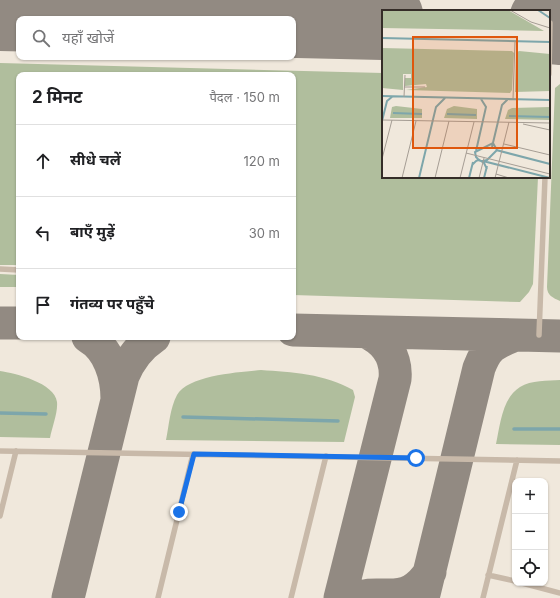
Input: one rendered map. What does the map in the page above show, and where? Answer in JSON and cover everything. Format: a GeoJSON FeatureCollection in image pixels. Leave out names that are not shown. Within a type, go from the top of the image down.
{"type":"FeatureCollection","features":[{"type":"Feature","properties":{"kind":"lane"},"geometry":{"type":"LineString","coordinates":[[539,335],[545,178]]}},
{"type":"Feature","properties":{"kind":"lane"},"geometry":{"type":"LineString","coordinates":[[0,269],[16,270]]}},
{"type":"Feature","properties":{"kind":"lane"},"geometry":{"type":"LineString","coordinates":[[0,451],[560,461]]}},
{"type":"Feature","properties":{"kind":"lane"},"geometry":{"type":"LineString","coordinates":[[0,516],[16,451]]}},
{"type":"Feature","properties":{"kind":"lane"},"geometry":{"type":"LineString","coordinates":[[158,598],[194,454]]}},
{"type":"Feature","properties":{"kind":"lane"},"geometry":{"type":"LineString","coordinates":[[290,598],[326,456]]}},
{"type":"Feature","properties":{"kind":"lane"},"geometry":{"type":"LineString","coordinates":[[483,598],[517,460]]}},
{"type":"Feature","properties":{"kind":"lane"},"geometry":{"type":"LineString","coordinates":[[488,574],[512,580]]}},
{"type":"Feature","properties":{"kind":"lane"},"geometry":{"type":"LineString","coordinates":[[535,586],[560,592]]}},
{"type":"Feature","properties":{"kind":"green space"},"geometry":{"type":"Polygon","coordinates":[[[0,63],[382,73],[382,178],[538,178],[533,284],[529,292],[520,302],[296,295],[296,72],[16,72],[16,265],[0,265],[0,63]]]}},
{"type":"Feature","properties":{"kind":"green space"},"geometry":{"type":"Polygon","coordinates":[[[560,84],[560,301],[549,294],[547,287],[555,88],[560,84]]]}},
{"type":"Feature","properties":{"kind":"green space"},"geometry":{"type":"Polygon","coordinates":[[[0,274],[16,275],[16,287],[0,287],[0,274]]]}},
{"type":"Feature","properties":{"kind":"green space"},"geometry":{"type":"Polygon","coordinates":[[[261,370],[320,377],[331,380],[353,390],[355,397],[344,442],[166,440],[173,405],[177,395],[183,388],[203,379],[216,376],[261,370]]]}},
{"type":"Feature","properties":{"kind":"green space"},"geometry":{"type":"Polygon","coordinates":[[[0,371],[33,380],[42,384],[55,395],[57,411],[50,438],[0,437],[0,371]]]}},
{"type":"Feature","properties":{"kind":"green space"},"geometry":{"type":"Polygon","coordinates":[[[560,380],[560,445],[496,444],[503,413],[509,398],[514,392],[520,387],[529,383],[560,380]]]}},
{"type":"Feature","properties":{"kind":"waterway"},"geometry":{"type":"LineString","coordinates":[[0,413],[46,414]]}},
{"type":"Feature","properties":{"kind":"waterway"},"geometry":{"type":"LineString","coordinates":[[183,417],[338,421]]}},
{"type":"Feature","properties":{"kind":"waterway"},"geometry":{"type":"LineString","coordinates":[[514,429],[560,429]]}},
{"type":"Feature","properties":{"kind":"taxiway"},"geometry":{"type":"LineString","coordinates":[[0,323],[16,323]]}},
{"type":"Feature","properties":{"kind":"taxiway"},"geometry":{"type":"LineString","coordinates":[[296,330],[560,336]]}},
{"type":"Feature","properties":{"kind":"taxiway"},"geometry":{"type":"LineString","coordinates":[[340,598],[395,379],[394,364],[389,351],[379,340],[366,332]]}},
{"type":"Feature","properties":{"kind":"taxiway"},"geometry":{"type":"LineString","coordinates":[[423,598],[479,368],[485,355],[492,347],[500,341],[513,336]]}},
{"type":"Feature","properties":{"kind":"taxiway"},"geometry":{"type":"LineString","coordinates":[[92,340],[101,349],[110,364],[117,390],[117,399]]}},
{"type":"Feature","properties":{"kind":"taxiway"},"geometry":{"type":"LineString","coordinates":[[68,598],[123,376],[136,354],[150,340]]}},
{"type":"Feature","properties":{"kind":"taxiway"},"geometry":{"type":"LineString","coordinates":[[358,598],[368,595],[392,595],[411,591],[421,583],[430,572]]}},
{"type":"Feature","properties":{"kind":"runway"},"geometry":{"type":"LineString","coordinates":[[0,10],[255,16]]}},
{"type":"Feature","properties":{"kind":"runway"},"geometry":{"type":"LineString","coordinates":[[296,17],[382,19]]}},
{"type":"Feature","properties":{"kind":"runway"},"geometry":{"type":"LineString","coordinates":[[550,23],[560,24]]}},
{"type":"Feature","properties":{"kind":"route"},"geometry":{"type":"LineString","coordinates":[[179,512],[194,454],[416,458]]}}]}
